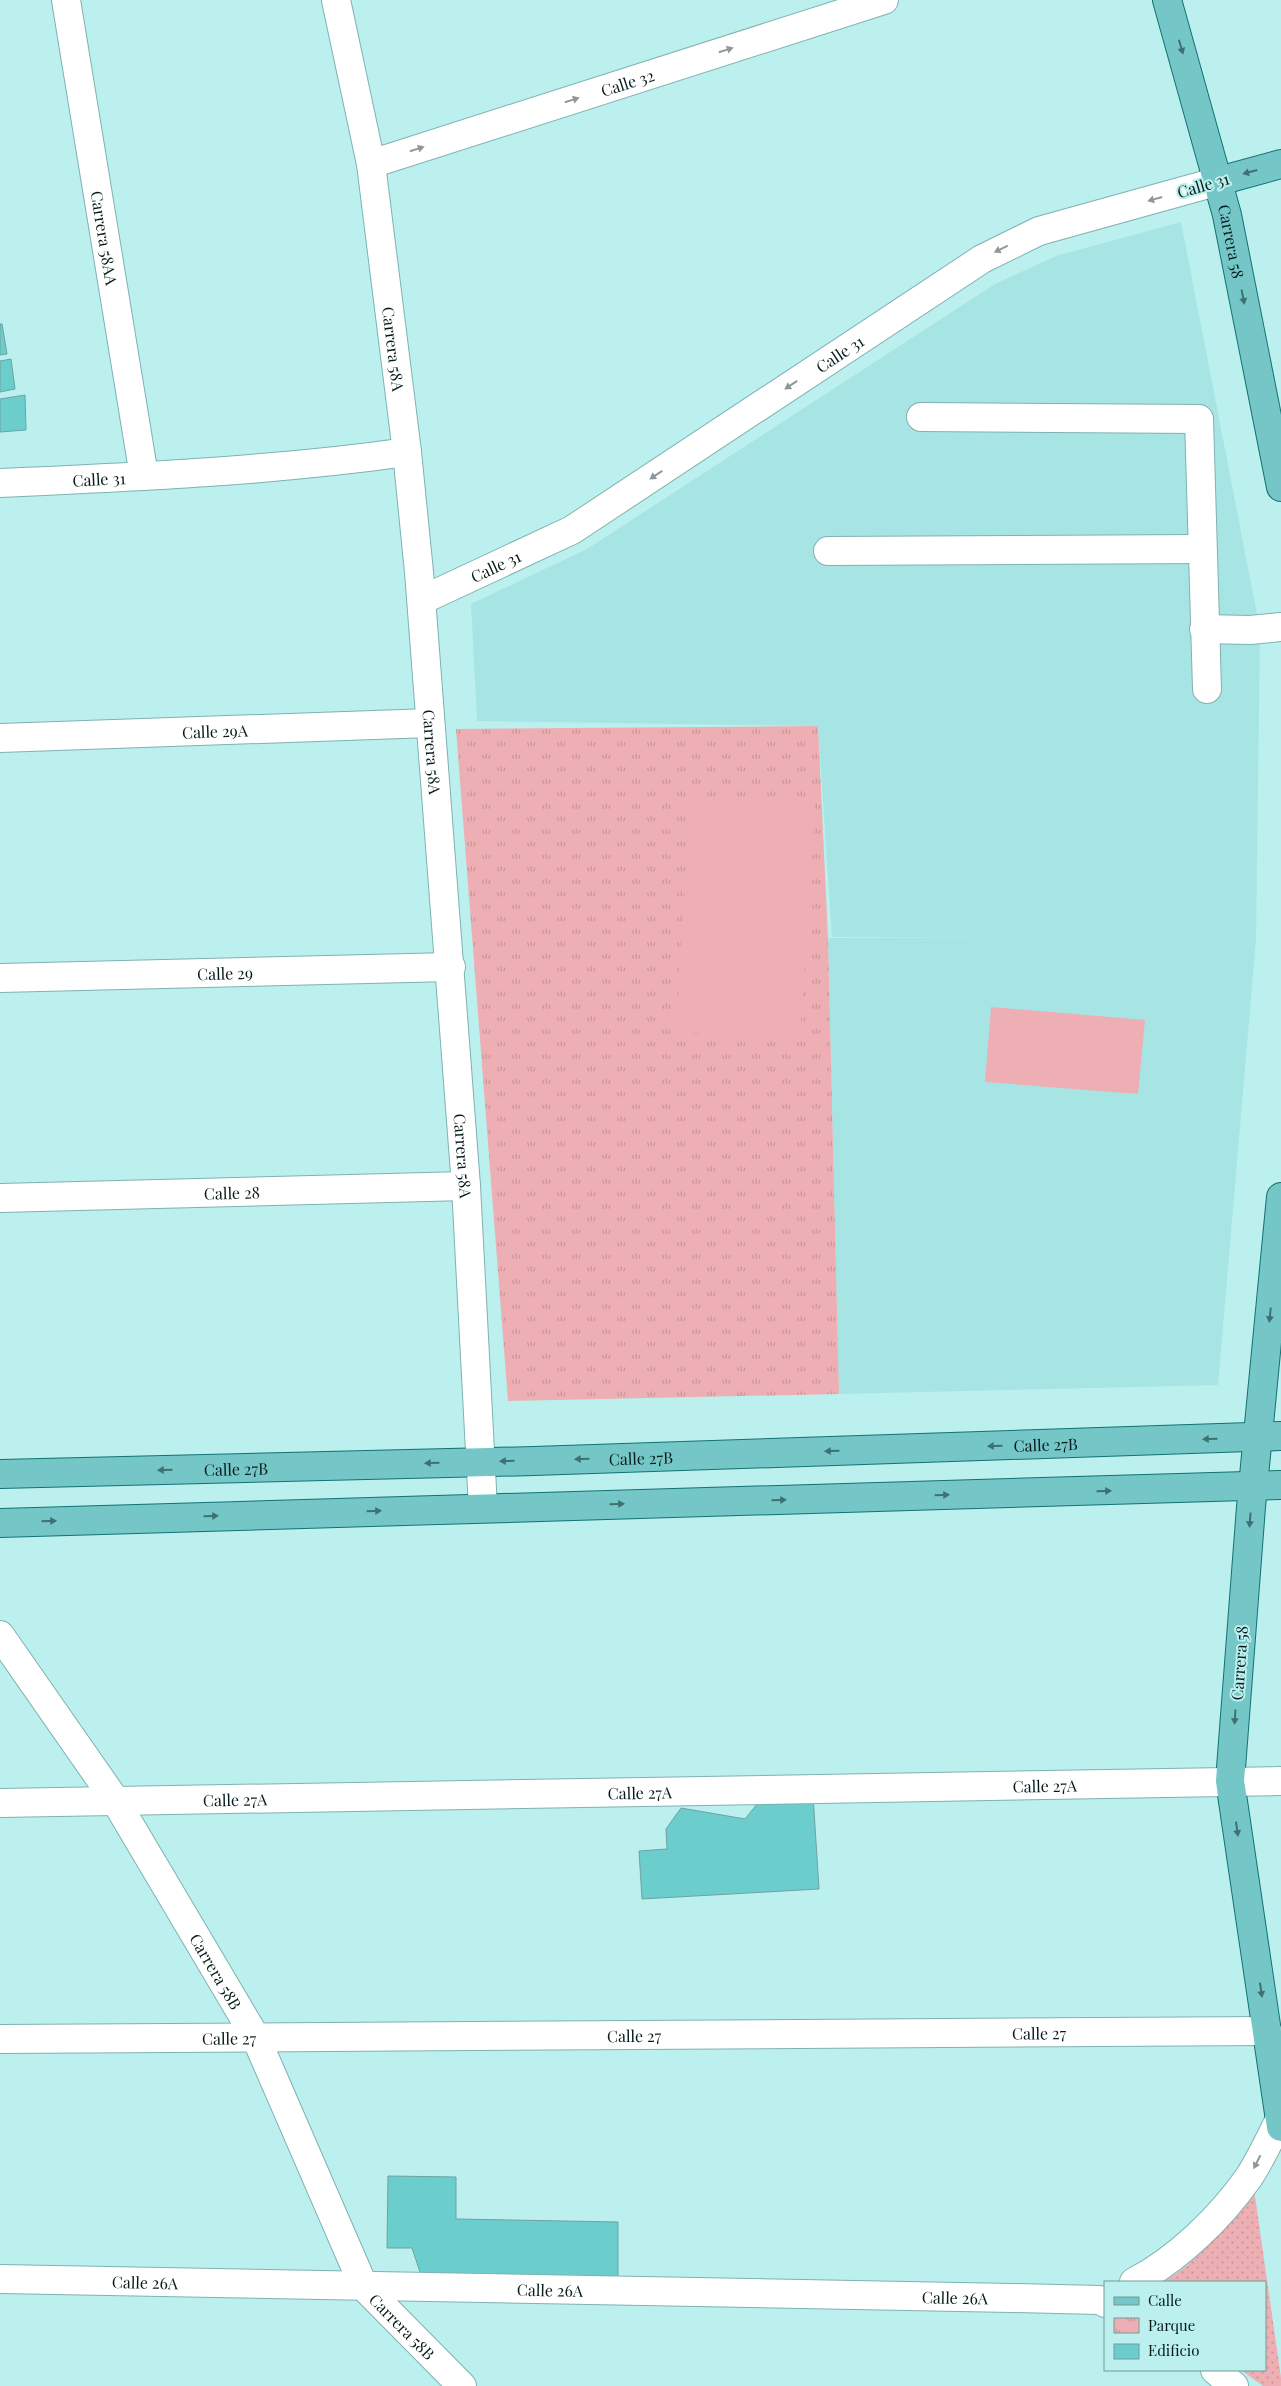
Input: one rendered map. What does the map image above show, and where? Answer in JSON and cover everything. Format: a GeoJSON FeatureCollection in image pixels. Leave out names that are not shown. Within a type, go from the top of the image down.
{"type":"FeatureCollection","features":[{"type":"Feature","properties":{"kind":"main road","name":"Carrera 58"},"geometry":{"type":"LineString","coordinates":[[1168,0],[1219,181],[1281,487]]}},
{"type":"Feature","properties":{"kind":"main road","name":"Calle 31"},"geometry":{"type":"LineString","coordinates":[[1219,181],[1281,164]]}},
{"type":"Feature","properties":{"kind":"main road","name":"Carrera 58"},"geometry":{"type":"LineString","coordinates":[[1280,2123],[1278,2091],[1267,2031],[1230,1781],[1252,1486],[1270,1437],[1281,1197]]}},
{"type":"Feature","properties":{"kind":"main road","name":"Calle 27B"},"geometry":{"type":"LineString","coordinates":[[0,1474],[481,1462],[1270,1437]]}},
{"type":"Feature","properties":{"kind":"main road"},"geometry":{"type":"LineString","coordinates":[[0,1523],[1281,1485]]}},
{"type":"Feature","properties":{"kind":"street","name":"Carrera 58AA"},"geometry":{"type":"LineString","coordinates":[[66,0],[144,476]]}},
{"type":"Feature","properties":{"kind":"street","name":"Carrera 58A"},"geometry":{"type":"LineString","coordinates":[[336,0],[371,164],[407,452],[422,600],[466,1186],[483,1508]]}},
{"type":"Feature","properties":{"kind":"street","name":"Calle 32"},"geometry":{"type":"LineString","coordinates":[[371,164],[884,0]]}},
{"type":"Feature","properties":{"kind":"street","name":"Calle 31"},"geometry":{"type":"LineString","coordinates":[[422,600],[572,530],[982,259],[1038,231],[1219,181]]}},
{"type":"Feature","properties":{"kind":"street"},"geometry":{"type":"LineString","coordinates":[[921,417],[1199,419],[1207,689]]}},
{"type":"Feature","properties":{"kind":"street","name":"Calle 31"},"geometry":{"type":"LineString","coordinates":[[0,483],[144,476],[345,461],[407,452]]}},
{"type":"Feature","properties":{"kind":"street"},"geometry":{"type":"LineString","coordinates":[[828,550],[1202,548]]}},
{"type":"Feature","properties":{"kind":"street"},"geometry":{"type":"LineString","coordinates":[[1204,628],[1250,630],[1281,627]]}},
{"type":"Feature","properties":{"kind":"street","name":"Calle 29A"},"geometry":{"type":"LineString","coordinates":[[0,738],[430,723]]}},
{"type":"Feature","properties":{"kind":"street","name":"Calle 29"},"geometry":{"type":"LineString","coordinates":[[0,978],[451,967]]}},
{"type":"Feature","properties":{"kind":"street","name":"Calle 28"},"geometry":{"type":"LineString","coordinates":[[0,1198],[466,1186]]}},
{"type":"Feature","properties":{"kind":"street","name":"Carrera 58B"},"geometry":{"type":"LineString","coordinates":[[0,1635],[115,1800],[256,2038],[364,2287],[462,2386]]}},
{"type":"Feature","properties":{"kind":"street","name":"Calle 27A"},"geometry":{"type":"LineString","coordinates":[[0,1803],[1281,1781]]}},
{"type":"Feature","properties":{"kind":"street","name":"Calle 27"},"geometry":{"type":"LineString","coordinates":[[0,2039],[1267,2031]]}},
{"type":"Feature","properties":{"kind":"street"},"geometry":{"type":"LineString","coordinates":[[1135,2281],[1185,2246],[1220,2212],[1250,2176],[1280,2123]]}},
{"type":"Feature","properties":{"kind":"street","name":"Calle 26A"},"geometry":{"type":"LineString","coordinates":[[0,2279],[1103,2300]]}},
{"type":"Feature","properties":{"kind":"street"},"geometry":{"type":"LineString","coordinates":[[1216,2371],[1234,2386]]}},
{"type":"Feature","properties":{"kind":"shaded area"},"geometry":{"type":"Polygon","coordinates":[[[1181,222],[1260,630],[1256,939],[1218,1385],[839,1394],[828,938],[1013,938],[832,937],[818,726],[477,721],[471,604],[587,549],[995,284],[1056,256],[1181,222]]]}},
{"type":"Feature","properties":{"kind":"green space"},"geometry":{"type":"Polygon","coordinates":[[[818,726],[828,938],[839,1394],[508,1401],[456,729],[818,726]]]}},
{"type":"Feature","properties":{"kind":"green space"},"geometry":{"type":"Polygon","coordinates":[[[690,798],[815,805],[800,1039],[676,1032],[690,798]]]}},
{"type":"Feature","properties":{"kind":"green space"},"geometry":{"type":"Polygon","coordinates":[[[991,1007],[1145,1020],[1138,1094],[985,1082],[991,1007]]]}},
{"type":"Feature","properties":{"kind":"green space"},"geometry":{"type":"Polygon","coordinates":[[[1254,2189],[1281,2386],[1263,2386],[1242,2371],[1266,2371],[1266,2281],[1165,2281],[1190,2263],[1224,2228],[1254,2189]]]}},
{"type":"Feature","properties":{"kind":"building"},"geometry":{"type":"Polygon","coordinates":[[[0,324],[2,324],[7,354],[0,355],[0,324]]]}},
{"type":"Feature","properties":{"kind":"building"},"geometry":{"type":"Polygon","coordinates":[[[11,359],[15,389],[0,392],[0,361],[11,359]]]}},
{"type":"Feature","properties":{"kind":"building"},"geometry":{"type":"Polygon","coordinates":[[[25,395],[26,430],[0,432],[0,399],[25,395]]]}},
{"type":"Feature","properties":{"kind":"building"},"geometry":{"type":"Polygon","coordinates":[[[813,1795],[819,1889],[642,1899],[639,1851],[667,1849],[666,1829],[681,1808],[745,1819],[762,1798],[813,1795]]]}},
{"type":"Feature","properties":{"kind":"building"},"geometry":{"type":"Polygon","coordinates":[[[388,2176],[456,2177],[456,2219],[618,2222],[618,2281],[422,2278],[412,2248],[387,2248],[388,2176]]]}}]}
